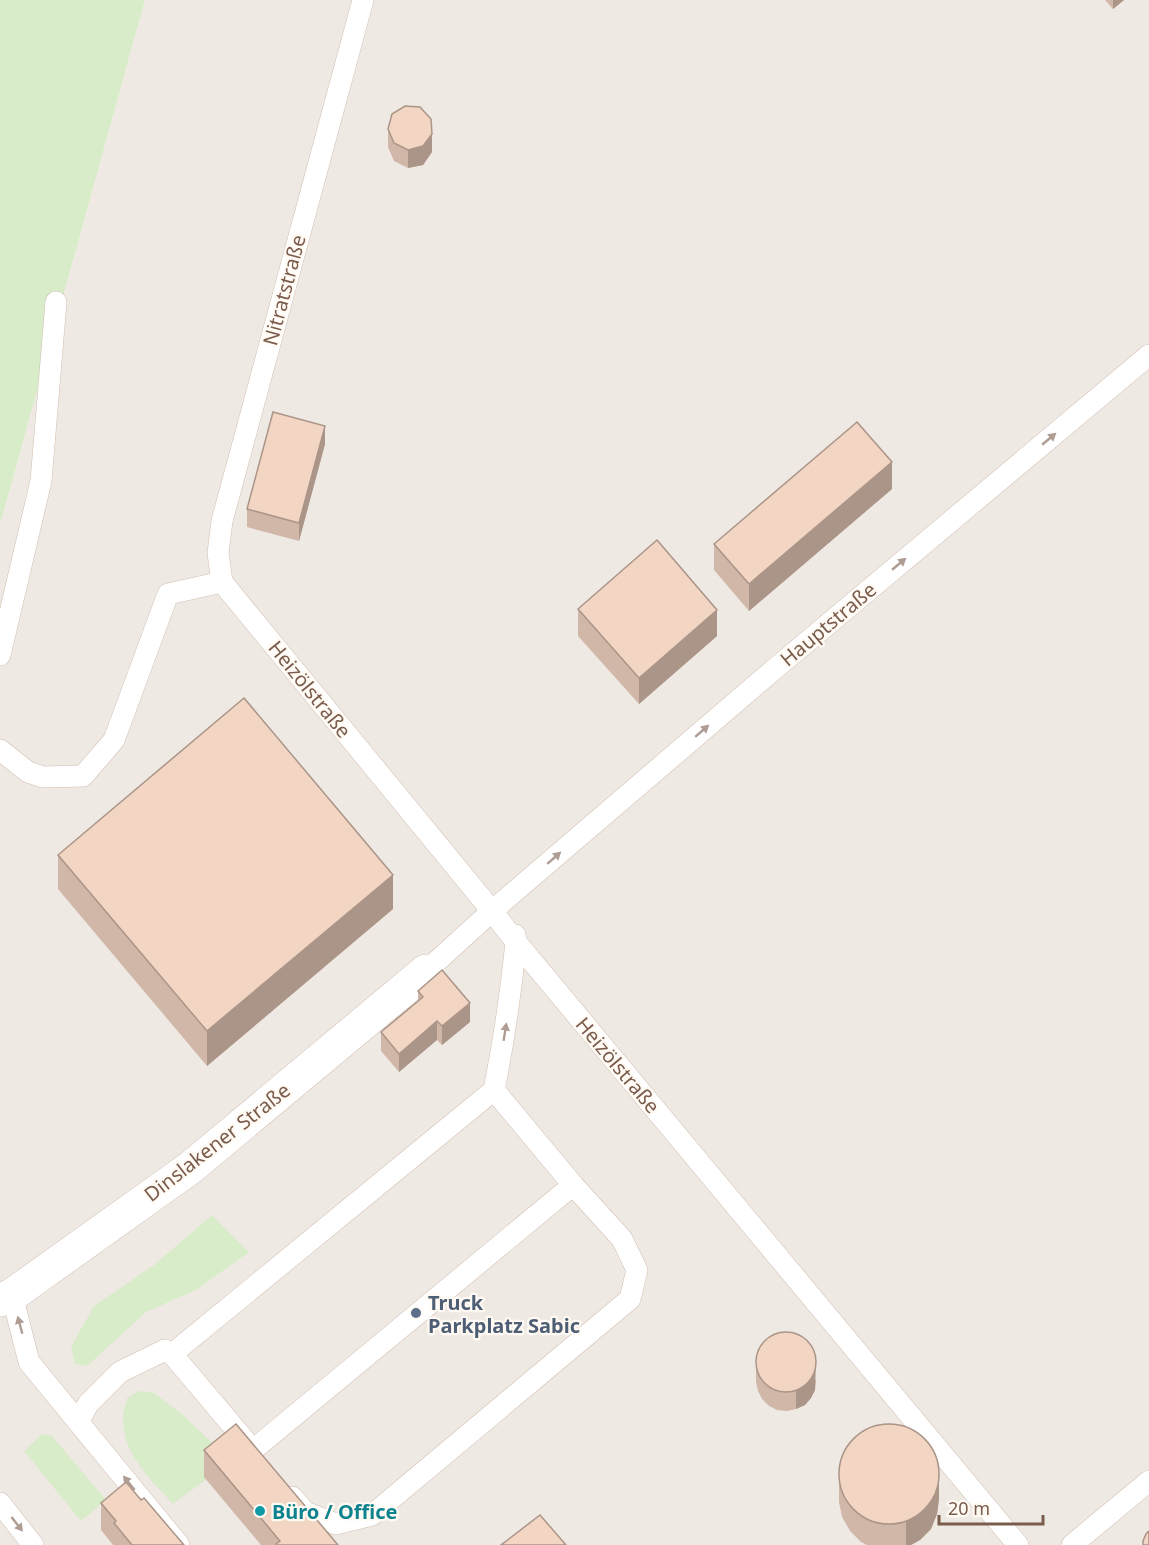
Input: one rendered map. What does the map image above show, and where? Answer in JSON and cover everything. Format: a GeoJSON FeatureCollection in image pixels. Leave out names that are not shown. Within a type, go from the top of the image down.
{"type":"FeatureCollection","features":[{"type":"Feature","properties":{"kind":"street","name":"Dinslakener Straße"},"geometry":{"type":"LineString","coordinates":[[6,1297],[190,1168],[426,971]]}},
{"type":"Feature","properties":{"kind":"lane","name":"Nitratstraße"},"geometry":{"type":"LineString","coordinates":[[222,582],[218,553],[222,521],[363,0]]}},
{"type":"Feature","properties":{"kind":"lane"},"geometry":{"type":"LineString","coordinates":[[0,655],[41,481],[56,303]]}},
{"type":"Feature","properties":{"kind":"lane","name":"Hauptstraße"},"geometry":{"type":"LineString","coordinates":[[426,971],[492,911],[780,664],[1149,355]]}},
{"type":"Feature","properties":{"kind":"lane"},"geometry":{"type":"LineString","coordinates":[[0,750],[28,772],[43,777],[83,776],[114,740],[168,594],[222,582]]}},
{"type":"Feature","properties":{"kind":"lane","name":"Heizölstraße"},"geometry":{"type":"LineString","coordinates":[[222,582],[516,942],[1018,1545]]}},
{"type":"Feature","properties":{"kind":"lane"},"geometry":{"type":"LineString","coordinates":[[172,1354],[494,1089],[506,1026],[516,942],[510,896]]}},
{"type":"Feature","properties":{"kind":"lane"},"geometry":{"type":"LineString","coordinates":[[282,1485],[304,1512],[336,1524],[372,1515],[630,1299],[637,1269],[622,1239],[573,1185],[494,1089]]}},
{"type":"Feature","properties":{"kind":"lane"},"geometry":{"type":"LineString","coordinates":[[253,1450],[573,1185]]}},
{"type":"Feature","properties":{"kind":"lane"},"geometry":{"type":"LineString","coordinates":[[6,1297],[29,1362],[179,1545]]}},
{"type":"Feature","properties":{"kind":"lane"},"geometry":{"type":"LineString","coordinates":[[78,1421],[88,1404],[120,1372],[165,1350],[172,1354],[268,1468]]}},
{"type":"Feature","properties":{"kind":"lane"},"geometry":{"type":"LineString","coordinates":[[1072,1545],[1149,1481]]}},
{"type":"Feature","properties":{"kind":"lane"},"geometry":{"type":"LineString","coordinates":[[0,1503],[33,1545]]}},
{"type":"Feature","properties":{"kind":"shaded area"},"geometry":{"type":"Polygon","coordinates":[[[145,0],[1149,0],[1149,1545],[0,1545],[0,525],[145,0]]]}},
{"type":"Feature","properties":{"kind":"green space"},"geometry":{"type":"Polygon","coordinates":[[[0,0],[145,0],[0,525],[0,0]]]}},
{"type":"Feature","properties":{"kind":"green space"},"geometry":{"type":"Polygon","coordinates":[[[212,1215],[249,1252],[196,1290],[146,1312],[87,1366],[75,1364],[71,1347],[94,1306],[154,1265],[212,1215]]]}},
{"type":"Feature","properties":{"kind":"green space"},"geometry":{"type":"Polygon","coordinates":[[[139,1391],[154,1393],[183,1415],[231,1461],[173,1504],[139,1465],[127,1443],[124,1430],[124,1410],[127,1398],[139,1391]]]}},
{"type":"Feature","properties":{"kind":"green space"},"geometry":{"type":"Polygon","coordinates":[[[42,1434],[52,1436],[106,1500],[81,1521],[24,1451],[42,1434]]]}},
{"type":"Feature","properties":{"kind":"building"},"geometry":{"type":"Polygon","coordinates":[[[405,106],[420,107],[431,119],[432,134],[423,146],[408,150],[394,143],[388,129],[392,114],[405,106]]]}},
{"type":"Feature","properties":{"kind":"building"},"geometry":{"type":"Polygon","coordinates":[[[273,412],[325,426],[299,523],[247,509],[273,412]]]}},
{"type":"Feature","properties":{"kind":"building"},"geometry":{"type":"Polygon","coordinates":[[[857,422],[892,462],[749,584],[714,544],[857,422]]]}},
{"type":"Feature","properties":{"kind":"building"},"geometry":{"type":"Polygon","coordinates":[[[657,540],[717,610],[639,678],[578,609],[657,540]]]}},
{"type":"Feature","properties":{"kind":"building"},"geometry":{"type":"Polygon","coordinates":[[[244,698],[393,875],[207,1031],[58,855],[244,698]]]}},
{"type":"Feature","properties":{"kind":"building"},"geometry":{"type":"Polygon","coordinates":[[[442,970],[470,1003],[442,1026],[437,1021],[399,1054],[381,1032],[423,997],[418,991],[442,970]]]}},
{"type":"Feature","properties":{"kind":"building"},"geometry":{"type":"Polygon","coordinates":[[[780,1332],[792,1332],[803,1337],[811,1345],[816,1362],[814,1374],[803,1387],[792,1392],[780,1392],[769,1387],[761,1379],[756,1368],[756,1356],[761,1345],[769,1337],[780,1332]]]}},
{"type":"Feature","properties":{"kind":"building"},"geometry":{"type":"Polygon","coordinates":[[[236,1424],[338,1545],[276,1544],[280,1541],[204,1450],[236,1424]]]}},
{"type":"Feature","properties":{"kind":"building"},"geometry":{"type":"Polygon","coordinates":[[[889,1424],[908,1428],[924,1439],[935,1455],[939,1474],[935,1493],[924,1509],[908,1520],[889,1524],[870,1520],[854,1509],[843,1493],[839,1474],[843,1455],[854,1439],[870,1428],[889,1424]]]}},
{"type":"Feature","properties":{"kind":"building"},"geometry":{"type":"Polygon","coordinates":[[[126,1482],[141,1500],[144,1498],[184,1545],[132,1545],[101,1503],[126,1482]]]}},
{"type":"Feature","properties":{"kind":"building"},"geometry":{"type":"Polygon","coordinates":[[[540,1515],[566,1545],[501,1545],[540,1515]]]}},
{"type":"Feature","properties":{"kind":"building"},"geometry":{"type":"Polygon","coordinates":[[[1149,1531],[1149,1545],[1143,1545],[1146,1534],[1149,1531]]]}},
{"type":"Feature","properties":{"kind":"place","name":"Truck Parkplatz Sabic"},"geometry":{"type":"Point","coordinates":[416,1313]}},
{"type":"Feature","properties":{"kind":"place","name":"Büro / Office"},"geometry":{"type":"Point","coordinates":[260,1511]}}]}
